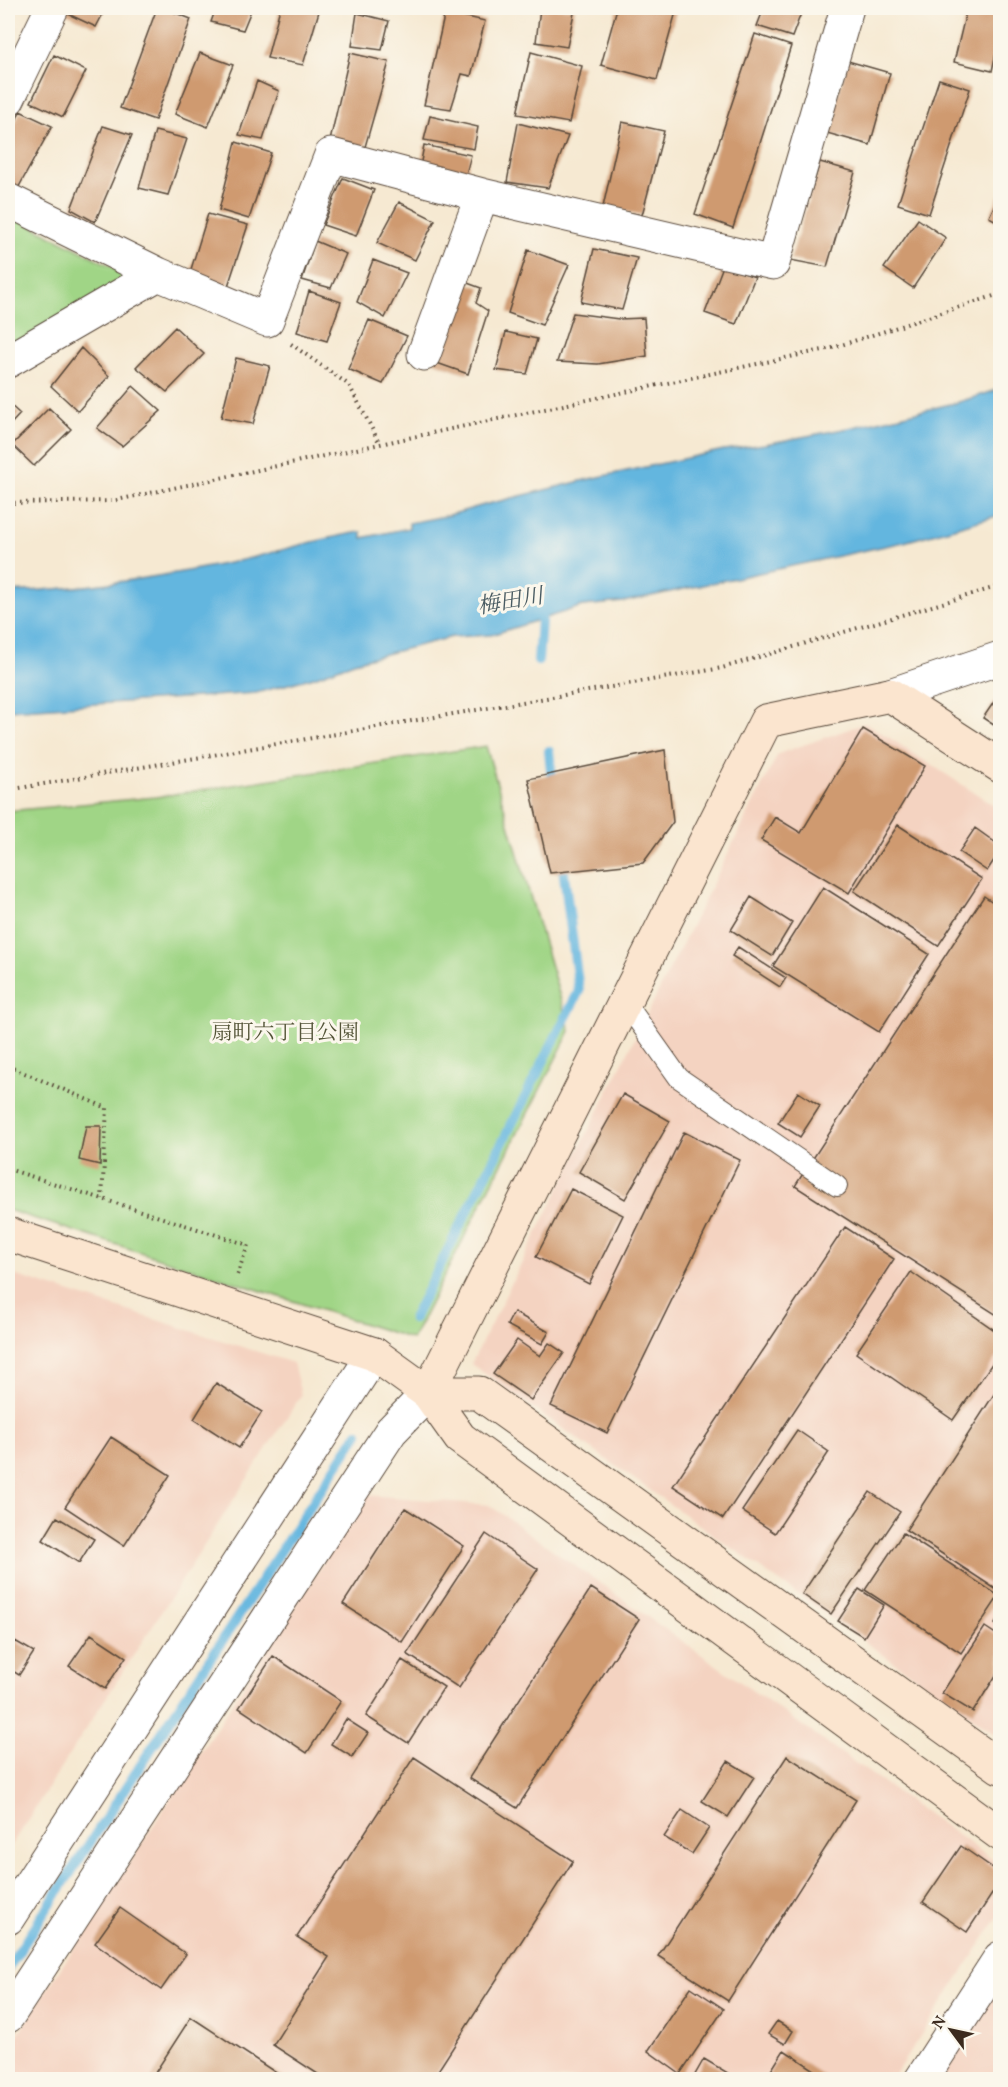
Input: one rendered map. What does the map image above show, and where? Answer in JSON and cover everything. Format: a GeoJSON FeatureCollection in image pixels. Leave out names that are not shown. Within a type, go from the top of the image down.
{"type":"FeatureCollection","features":[{"type":"Feature","properties":{"kind":"street"},"geometry":{"type":"LineString","coordinates":[[8,99],[52,8]]}},
{"type":"Feature","properties":{"kind":"street"},"geometry":{"type":"LineString","coordinates":[[8,200],[158,274],[267,320],[332,155],[482,195],[773,263],[847,8]]}},
{"type":"Feature","properties":{"kind":"street"},"geometry":{"type":"LineString","coordinates":[[424,354],[482,195]]}},
{"type":"Feature","properties":{"kind":"street"},"geometry":{"type":"LineString","coordinates":[[8,362],[158,274]]}},
{"type":"Feature","properties":{"kind":"street"},"geometry":{"type":"LineString","coordinates":[[8,2016],[391,1431],[428,1394],[766,721],[890,695],[1000,658]]}},
{"type":"Feature","properties":{"kind":"street"},"geometry":{"type":"LineString","coordinates":[[890,695],[1000,766]]}},
{"type":"Feature","properties":{"kind":"street"},"geometry":{"type":"LineString","coordinates":[[8,1234],[374,1354],[428,1394],[460,1438],[1000,1834]]}},
{"type":"Feature","properties":{"kind":"street"},"geometry":{"type":"LineString","coordinates":[[8,1918],[374,1354]]}},
{"type":"Feature","properties":{"kind":"street"},"geometry":{"type":"LineString","coordinates":[[428,1394],[479,1393],[1000,1767]]}},
{"type":"Feature","properties":{"kind":"street"},"geometry":{"type":"LineString","coordinates":[[921,2079],[1000,1958]]}},
{"type":"Feature","properties":{"kind":"lane"},"geometry":{"type":"LineString","coordinates":[[625,1002],[679,1078],[837,1186]]}},
{"type":"Feature","properties":{"kind":"path"},"geometry":{"type":"LineString","coordinates":[[8,503],[112,501],[832,348],[1000,294]]}},
{"type":"Feature","properties":{"kind":"path"},"geometry":{"type":"LineString","coordinates":[[267,320],[273,332],[349,385],[380,444]]}},
{"type":"Feature","properties":{"kind":"path"},"geometry":{"type":"LineString","coordinates":[[8,790],[722,668],[1000,586]]}},
{"type":"Feature","properties":{"kind":"path"},"geometry":{"type":"LineString","coordinates":[[8,1066],[107,1108],[102,1199]]}},
{"type":"Feature","properties":{"kind":"path"},"geometry":{"type":"LineString","coordinates":[[8,1169],[248,1245],[234,1282]]}},
{"type":"Feature","properties":{"kind":"shaded area"},"geometry":{"type":"Polygon","coordinates":[[[866,723],[1000,809],[1000,1737],[471,1364],[778,754],[866,723]]]}},
{"type":"Feature","properties":{"kind":"shaded area"},"geometry":{"type":"Polygon","coordinates":[[[8,1273],[293,1363],[301,1395],[8,1850],[8,1273]]]}},
{"type":"Feature","properties":{"kind":"shaded area"},"geometry":{"type":"Polygon","coordinates":[[[367,1495],[489,1505],[1000,1865],[1000,1914],[892,2079],[8,2080],[8,2050],[367,1495]]]}},
{"type":"Feature","properties":{"kind":"shaded area"},"geometry":{"type":"Polygon","coordinates":[[[1000,1986],[1000,2079],[941,2079],[1000,1986]]]}},
{"type":"Feature","properties":{"kind":"green space"},"geometry":{"type":"Polygon","coordinates":[[[8,214],[131,276],[8,356],[8,214]]]}},
{"type":"Feature","properties":{"kind":"green space","name":"扇町六丁目公園"},"geometry":{"type":"Polygon","coordinates":[[[486,746],[570,1031],[412,1339],[8,1210],[8,811],[156,797],[486,746]]]}},
{"type":"Feature","properties":{"kind":"water","name":"梅田川"},"geometry":{"type":"Polygon","coordinates":[[[1000,389],[1000,515],[904,542],[623,602],[583,606],[491,635],[452,637],[354,662],[314,677],[256,693],[8,710],[8,592],[146,578],[229,563],[345,535],[362,532],[362,538],[409,528],[409,523],[446,516],[585,480],[724,450],[849,428],[959,402],[1000,389]]]}},
{"type":"Feature","properties":{"kind":"building"},"geometry":{"type":"Polygon","coordinates":[[[68,8],[106,8],[96,27],[66,13],[68,8]]]}},
{"type":"Feature","properties":{"kind":"building"},"geometry":{"type":"Polygon","coordinates":[[[157,8],[163,8],[191,19],[155,120],[120,108],[157,8]]]}},
{"type":"Feature","properties":{"kind":"building"},"geometry":{"type":"Polygon","coordinates":[[[216,8],[252,8],[243,30],[211,22],[216,8]]]}},
{"type":"Feature","properties":{"kind":"building"},"geometry":{"type":"Polygon","coordinates":[[[280,8],[320,8],[303,65],[267,58],[280,8]]]}},
{"type":"Feature","properties":{"kind":"building"},"geometry":{"type":"Polygon","coordinates":[[[366,8],[384,8],[382,12],[366,8]]]}},
{"type":"Feature","properties":{"kind":"building"},"geometry":{"type":"Polygon","coordinates":[[[540,8],[575,8],[567,47],[536,42],[540,8]]]}},
{"type":"Feature","properties":{"kind":"building"},"geometry":{"type":"Polygon","coordinates":[[[617,8],[677,8],[657,80],[601,65],[617,8]]]}},
{"type":"Feature","properties":{"kind":"building"},"geometry":{"type":"Polygon","coordinates":[[[764,8],[803,8],[792,37],[757,26],[764,8]]]}},
{"type":"Feature","properties":{"kind":"building"},"geometry":{"type":"Polygon","coordinates":[[[967,8],[1000,8],[1000,35],[992,71],[954,62],[967,8]]]}},
{"type":"Feature","properties":{"kind":"building"},"geometry":{"type":"Polygon","coordinates":[[[445,12],[485,21],[471,76],[462,74],[451,109],[424,105],[445,12]]]}},
{"type":"Feature","properties":{"kind":"building"},"geometry":{"type":"Polygon","coordinates":[[[357,13],[389,21],[382,50],[352,46],[357,13]]]}},
{"type":"Feature","properties":{"kind":"building"},"geometry":{"type":"Polygon","coordinates":[[[755,34],[791,46],[733,228],[695,214],[755,34]]]}},
{"type":"Feature","properties":{"kind":"building"},"geometry":{"type":"Polygon","coordinates":[[[531,52],[582,66],[569,123],[517,114],[531,52]]]}},
{"type":"Feature","properties":{"kind":"building"},"geometry":{"type":"Polygon","coordinates":[[[200,53],[233,65],[208,127],[175,114],[200,53]]]}},
{"type":"Feature","properties":{"kind":"building"},"geometry":{"type":"Polygon","coordinates":[[[350,53],[389,62],[365,147],[330,141],[350,53]]]}},
{"type":"Feature","properties":{"kind":"building"},"geometry":{"type":"Polygon","coordinates":[[[54,55],[86,71],[63,117],[31,102],[54,55]]]}},
{"type":"Feature","properties":{"kind":"building"},"geometry":{"type":"Polygon","coordinates":[[[848,61],[890,73],[870,145],[827,133],[848,61]]]}},
{"type":"Feature","properties":{"kind":"building"},"geometry":{"type":"Polygon","coordinates":[[[939,79],[970,89],[929,214],[898,204],[939,79]]]}},
{"type":"Feature","properties":{"kind":"building"},"geometry":{"type":"Polygon","coordinates":[[[257,81],[279,91],[263,140],[239,135],[257,81]]]}},
{"type":"Feature","properties":{"kind":"building"},"geometry":{"type":"Polygon","coordinates":[[[20,111],[52,126],[16,192],[8,188],[8,141],[20,111]]]}},
{"type":"Feature","properties":{"kind":"building"},"geometry":{"type":"Polygon","coordinates":[[[430,116],[478,127],[474,149],[424,140],[430,116]]]}},
{"type":"Feature","properties":{"kind":"building"},"geometry":{"type":"Polygon","coordinates":[[[622,122],[664,131],[642,215],[603,207],[622,122]]]}},
{"type":"Feature","properties":{"kind":"building"},"geometry":{"type":"Polygon","coordinates":[[[518,123],[568,136],[548,188],[507,182],[518,123]]]}},
{"type":"Feature","properties":{"kind":"building"},"geometry":{"type":"Polygon","coordinates":[[[103,126],[132,135],[95,222],[71,209],[103,126]]]}},
{"type":"Feature","properties":{"kind":"building"},"geometry":{"type":"Polygon","coordinates":[[[155,131],[187,139],[168,195],[139,188],[155,131]]]}},
{"type":"Feature","properties":{"kind":"building"},"geometry":{"type":"Polygon","coordinates":[[[236,142],[271,153],[249,219],[219,210],[236,142]]]}},
{"type":"Feature","properties":{"kind":"building"},"geometry":{"type":"Polygon","coordinates":[[[424,145],[471,155],[465,178],[420,167],[424,145]]]}},
{"type":"Feature","properties":{"kind":"building"},"geometry":{"type":"Polygon","coordinates":[[[820,162],[855,172],[827,267],[790,260],[820,162]]]}},
{"type":"Feature","properties":{"kind":"building"},"geometry":{"type":"Polygon","coordinates":[[[343,178],[374,190],[356,236],[323,225],[343,178]]]}},
{"type":"Feature","properties":{"kind":"building"},"geometry":{"type":"Polygon","coordinates":[[[1000,193],[1000,223],[989,217],[1000,193]]]}},
{"type":"Feature","properties":{"kind":"building"},"geometry":{"type":"Polygon","coordinates":[[[399,202],[435,220],[415,260],[377,243],[399,202]]]}},
{"type":"Feature","properties":{"kind":"building"},"geometry":{"type":"Polygon","coordinates":[[[208,214],[248,225],[227,289],[188,279],[208,214]]]}},
{"type":"Feature","properties":{"kind":"building"},"geometry":{"type":"Polygon","coordinates":[[[918,219],[946,238],[913,288],[884,268],[918,219]]]}},
{"type":"Feature","properties":{"kind":"building"},"geometry":{"type":"Polygon","coordinates":[[[315,241],[346,254],[331,288],[302,280],[315,241]]]}},
{"type":"Feature","properties":{"kind":"building"},"geometry":{"type":"Polygon","coordinates":[[[594,249],[637,258],[622,310],[581,302],[594,249]]]}},
{"type":"Feature","properties":{"kind":"building"},"geometry":{"type":"Polygon","coordinates":[[[528,250],[569,265],[542,325],[508,313],[528,250]]]}},
{"type":"Feature","properties":{"kind":"building"},"geometry":{"type":"Polygon","coordinates":[[[373,260],[407,273],[385,318],[357,302],[373,260]]]}},
{"type":"Feature","properties":{"kind":"building"},"geometry":{"type":"Polygon","coordinates":[[[723,266],[755,277],[736,324],[705,313],[723,266]]]}},
{"type":"Feature","properties":{"kind":"building"},"geometry":{"type":"Polygon","coordinates":[[[462,281],[481,288],[476,303],[488,311],[468,374],[434,362],[462,281]]]}},
{"type":"Feature","properties":{"kind":"building"},"geometry":{"type":"Polygon","coordinates":[[[309,291],[341,302],[327,341],[297,332],[309,291]]]}},
{"type":"Feature","properties":{"kind":"building"},"geometry":{"type":"Polygon","coordinates":[[[573,313],[619,319],[644,318],[647,356],[598,364],[557,362],[573,313]]]}},
{"type":"Feature","properties":{"kind":"building"},"geometry":{"type":"Polygon","coordinates":[[[369,320],[407,336],[383,384],[348,369],[369,320]]]}},
{"type":"Feature","properties":{"kind":"building"},"geometry":{"type":"Polygon","coordinates":[[[175,327],[204,354],[167,392],[136,367],[175,327]]]}},
{"type":"Feature","properties":{"kind":"building"},"geometry":{"type":"Polygon","coordinates":[[[506,332],[537,339],[527,374],[496,370],[506,332]]]}},
{"type":"Feature","properties":{"kind":"building"},"geometry":{"type":"Polygon","coordinates":[[[81,348],[109,376],[78,411],[51,386],[81,348]]]}},
{"type":"Feature","properties":{"kind":"building"},"geometry":{"type":"Polygon","coordinates":[[[236,358],[270,366],[253,424],[221,418],[236,358]]]}},
{"type":"Feature","properties":{"kind":"building"},"geometry":{"type":"Polygon","coordinates":[[[133,386],[161,411],[122,446],[97,428],[133,386]]]}},
{"type":"Feature","properties":{"kind":"building"},"geometry":{"type":"Polygon","coordinates":[[[8,403],[20,414],[8,427],[8,403]]]}},
{"type":"Feature","properties":{"kind":"building"},"geometry":{"type":"Polygon","coordinates":[[[49,408],[71,429],[34,466],[12,445],[49,408]]]}},
{"type":"Feature","properties":{"kind":"building"},"geometry":{"type":"Polygon","coordinates":[[[1000,693],[1000,729],[983,718],[1000,693]]]}},
{"type":"Feature","properties":{"kind":"building"},"geometry":{"type":"Polygon","coordinates":[[[863,729],[925,766],[849,893],[761,840],[775,817],[801,833],[863,729]]]}},
{"type":"Feature","properties":{"kind":"building"},"geometry":{"type":"Polygon","coordinates":[[[665,750],[673,822],[643,863],[550,873],[528,779],[665,750]]]}},
{"type":"Feature","properties":{"kind":"building"},"geometry":{"type":"Polygon","coordinates":[[[898,825],[982,879],[938,946],[854,891],[898,825]]]}},
{"type":"Feature","properties":{"kind":"building"},"geometry":{"type":"Polygon","coordinates":[[[975,828],[1000,846],[1000,851],[987,871],[959,852],[975,828]]]}},
{"type":"Feature","properties":{"kind":"building"},"geometry":{"type":"Polygon","coordinates":[[[823,887],[929,954],[879,1032],[773,966],[823,887]]]}},
{"type":"Feature","properties":{"kind":"building"},"geometry":{"type":"Polygon","coordinates":[[[984,896],[1000,907],[1000,1317],[795,1186],[984,896]]]}},
{"type":"Feature","properties":{"kind":"building"},"geometry":{"type":"Polygon","coordinates":[[[751,897],[792,923],[772,956],[731,930],[751,897]]]}},
{"type":"Feature","properties":{"kind":"building"},"geometry":{"type":"Polygon","coordinates":[[[738,947],[786,978],[780,987],[732,956],[738,947]]]}},
{"type":"Feature","properties":{"kind":"building"},"geometry":{"type":"Polygon","coordinates":[[[798,1092],[820,1106],[800,1137],[778,1123],[798,1092]]]}},
{"type":"Feature","properties":{"kind":"building"},"geometry":{"type":"Polygon","coordinates":[[[623,1094],[670,1121],[625,1199],[579,1172],[623,1094]]]}},
{"type":"Feature","properties":{"kind":"building"},"geometry":{"type":"Polygon","coordinates":[[[86,1126],[101,1126],[100,1165],[79,1160],[86,1126]]]}},
{"type":"Feature","properties":{"kind":"building"},"geometry":{"type":"Polygon","coordinates":[[[684,1132],[740,1160],[607,1433],[551,1406],[684,1132]]]}},
{"type":"Feature","properties":{"kind":"building"},"geometry":{"type":"Polygon","coordinates":[[[571,1189],[623,1215],[589,1284],[536,1257],[571,1189]]]}},
{"type":"Feature","properties":{"kind":"building"},"geometry":{"type":"Polygon","coordinates":[[[845,1227],[894,1259],[723,1519],[673,1486],[845,1227]]]}},
{"type":"Feature","properties":{"kind":"building"},"geometry":{"type":"Polygon","coordinates":[[[911,1272],[1000,1334],[1000,1352],[953,1420],[856,1353],[911,1272]]]}},
{"type":"Feature","properties":{"kind":"building"},"geometry":{"type":"Polygon","coordinates":[[[514,1312],[549,1332],[542,1344],[507,1325],[514,1312]]]}},
{"type":"Feature","properties":{"kind":"building"},"geometry":{"type":"Polygon","coordinates":[[[517,1340],[540,1356],[549,1343],[564,1353],[531,1400],[493,1374],[517,1340]]]}},
{"type":"Feature","properties":{"kind":"building"},"geometry":{"type":"Polygon","coordinates":[[[216,1383],[262,1412],[239,1448],[194,1419],[216,1383]]]}},
{"type":"Feature","properties":{"kind":"building"},"geometry":{"type":"Polygon","coordinates":[[[1000,1385],[1000,1592],[906,1530],[1000,1385]]]}},
{"type":"Feature","properties":{"kind":"building"},"geometry":{"type":"Polygon","coordinates":[[[797,1430],[829,1452],[775,1533],[742,1511],[797,1430]]]}},
{"type":"Feature","properties":{"kind":"building"},"geometry":{"type":"Polygon","coordinates":[[[111,1437],[170,1475],[124,1546],[65,1507],[111,1437]]]}},
{"type":"Feature","properties":{"kind":"building"},"geometry":{"type":"Polygon","coordinates":[[[870,1492],[900,1512],[831,1614],[802,1594],[870,1492]]]}},
{"type":"Feature","properties":{"kind":"building"},"geometry":{"type":"Polygon","coordinates":[[[405,1508],[464,1546],[402,1642],[343,1604],[405,1508]]]}},
{"type":"Feature","properties":{"kind":"building"},"geometry":{"type":"Polygon","coordinates":[[[57,1517],[94,1539],[79,1563],[43,1540],[57,1517]]]}},
{"type":"Feature","properties":{"kind":"building"},"geometry":{"type":"Polygon","coordinates":[[[903,1533],[999,1596],[961,1653],[865,1590],[903,1533]]]}},
{"type":"Feature","properties":{"kind":"building"},"geometry":{"type":"Polygon","coordinates":[[[486,1534],[538,1569],[459,1688],[407,1654],[486,1534]]]}},
{"type":"Feature","properties":{"kind":"building"},"geometry":{"type":"Polygon","coordinates":[[[591,1588],[639,1619],[517,1808],[469,1778],[591,1588]]]}},
{"type":"Feature","properties":{"kind":"building"},"geometry":{"type":"Polygon","coordinates":[[[859,1589],[884,1605],[864,1637],[838,1621],[859,1589]]]}},
{"type":"Feature","properties":{"kind":"building"},"geometry":{"type":"Polygon","coordinates":[[[1000,1615],[1000,1628],[995,1624],[1000,1615]]]}},
{"type":"Feature","properties":{"kind":"building"},"geometry":{"type":"Polygon","coordinates":[[[985,1627],[1000,1637],[1000,1669],[973,1712],[942,1693],[985,1627]]]}},
{"type":"Feature","properties":{"kind":"building"},"geometry":{"type":"Polygon","coordinates":[[[91,1634],[126,1657],[105,1689],[69,1666],[91,1634]]]}},
{"type":"Feature","properties":{"kind":"building"},"geometry":{"type":"Polygon","coordinates":[[[15,1641],[34,1652],[19,1675],[8,1668],[8,1652],[15,1641]]]}},
{"type":"Feature","properties":{"kind":"building"},"geometry":{"type":"Polygon","coordinates":[[[273,1656],[341,1701],[307,1753],[239,1708],[273,1656]]]}},
{"type":"Feature","properties":{"kind":"building"},"geometry":{"type":"Polygon","coordinates":[[[402,1660],[444,1687],[408,1743],[366,1716],[402,1660]]]}},
{"type":"Feature","properties":{"kind":"building"},"geometry":{"type":"Polygon","coordinates":[[[346,1719],[368,1733],[352,1757],[331,1744],[346,1719]]]}},
{"type":"Feature","properties":{"kind":"building"},"geometry":{"type":"Polygon","coordinates":[[[787,1756],[856,1800],[728,2001],[658,1956],[787,1756]]]}},
{"type":"Feature","properties":{"kind":"building"},"geometry":{"type":"Polygon","coordinates":[[[414,1757],[573,1861],[432,2080],[327,2080],[273,2045],[329,1957],[297,1937],[414,1757]]]}},
{"type":"Feature","properties":{"kind":"building"},"geometry":{"type":"Polygon","coordinates":[[[728,1761],[754,1777],[728,1817],[702,1801],[728,1761]]]}},
{"type":"Feature","properties":{"kind":"building"},"geometry":{"type":"Polygon","coordinates":[[[682,1810],[709,1828],[692,1854],[664,1837],[682,1810]]]}},
{"type":"Feature","properties":{"kind":"building"},"geometry":{"type":"Polygon","coordinates":[[[961,1846],[1000,1873],[1000,1882],[967,1932],[923,1902],[961,1846]]]}},
{"type":"Feature","properties":{"kind":"building"},"geometry":{"type":"Polygon","coordinates":[[[120,1908],[186,1954],[161,1990],[95,1943],[120,1908]]]}},
{"type":"Feature","properties":{"kind":"building"},"geometry":{"type":"Polygon","coordinates":[[[691,1987],[724,2009],[680,2074],[648,2051],[691,1987]]]}},
{"type":"Feature","properties":{"kind":"building"},"geometry":{"type":"Polygon","coordinates":[[[191,2017],[287,2080],[151,2079],[191,2017]]]}},
{"type":"Feature","properties":{"kind":"building"},"geometry":{"type":"Polygon","coordinates":[[[777,2021],[793,2031],[785,2044],[768,2034],[777,2021]]]}},
{"type":"Feature","properties":{"kind":"building"},"geometry":{"type":"Polygon","coordinates":[[[784,2050],[830,2080],[765,2080],[784,2050]]]}},
{"type":"Feature","properties":{"kind":"building"},"geometry":{"type":"Polygon","coordinates":[[[704,2059],[733,2076],[732,2080],[692,2080],[704,2059]]]}},
{"type":"Feature","properties":{"kind":"waterway","name":"梅田川"},"geometry":{"type":"LineString","coordinates":[[538,661],[542,607]]}},
{"type":"Feature","properties":{"kind":"waterway"},"geometry":{"type":"LineString","coordinates":[[549,751],[553,787]]}},
{"type":"Feature","properties":{"kind":"waterway"},"geometry":{"type":"LineString","coordinates":[[413,1319],[579,991],[562,859]]}},
{"type":"Feature","properties":{"kind":"waterway"},"geometry":{"type":"LineString","coordinates":[[8,1968],[358,1433]]}}]}
